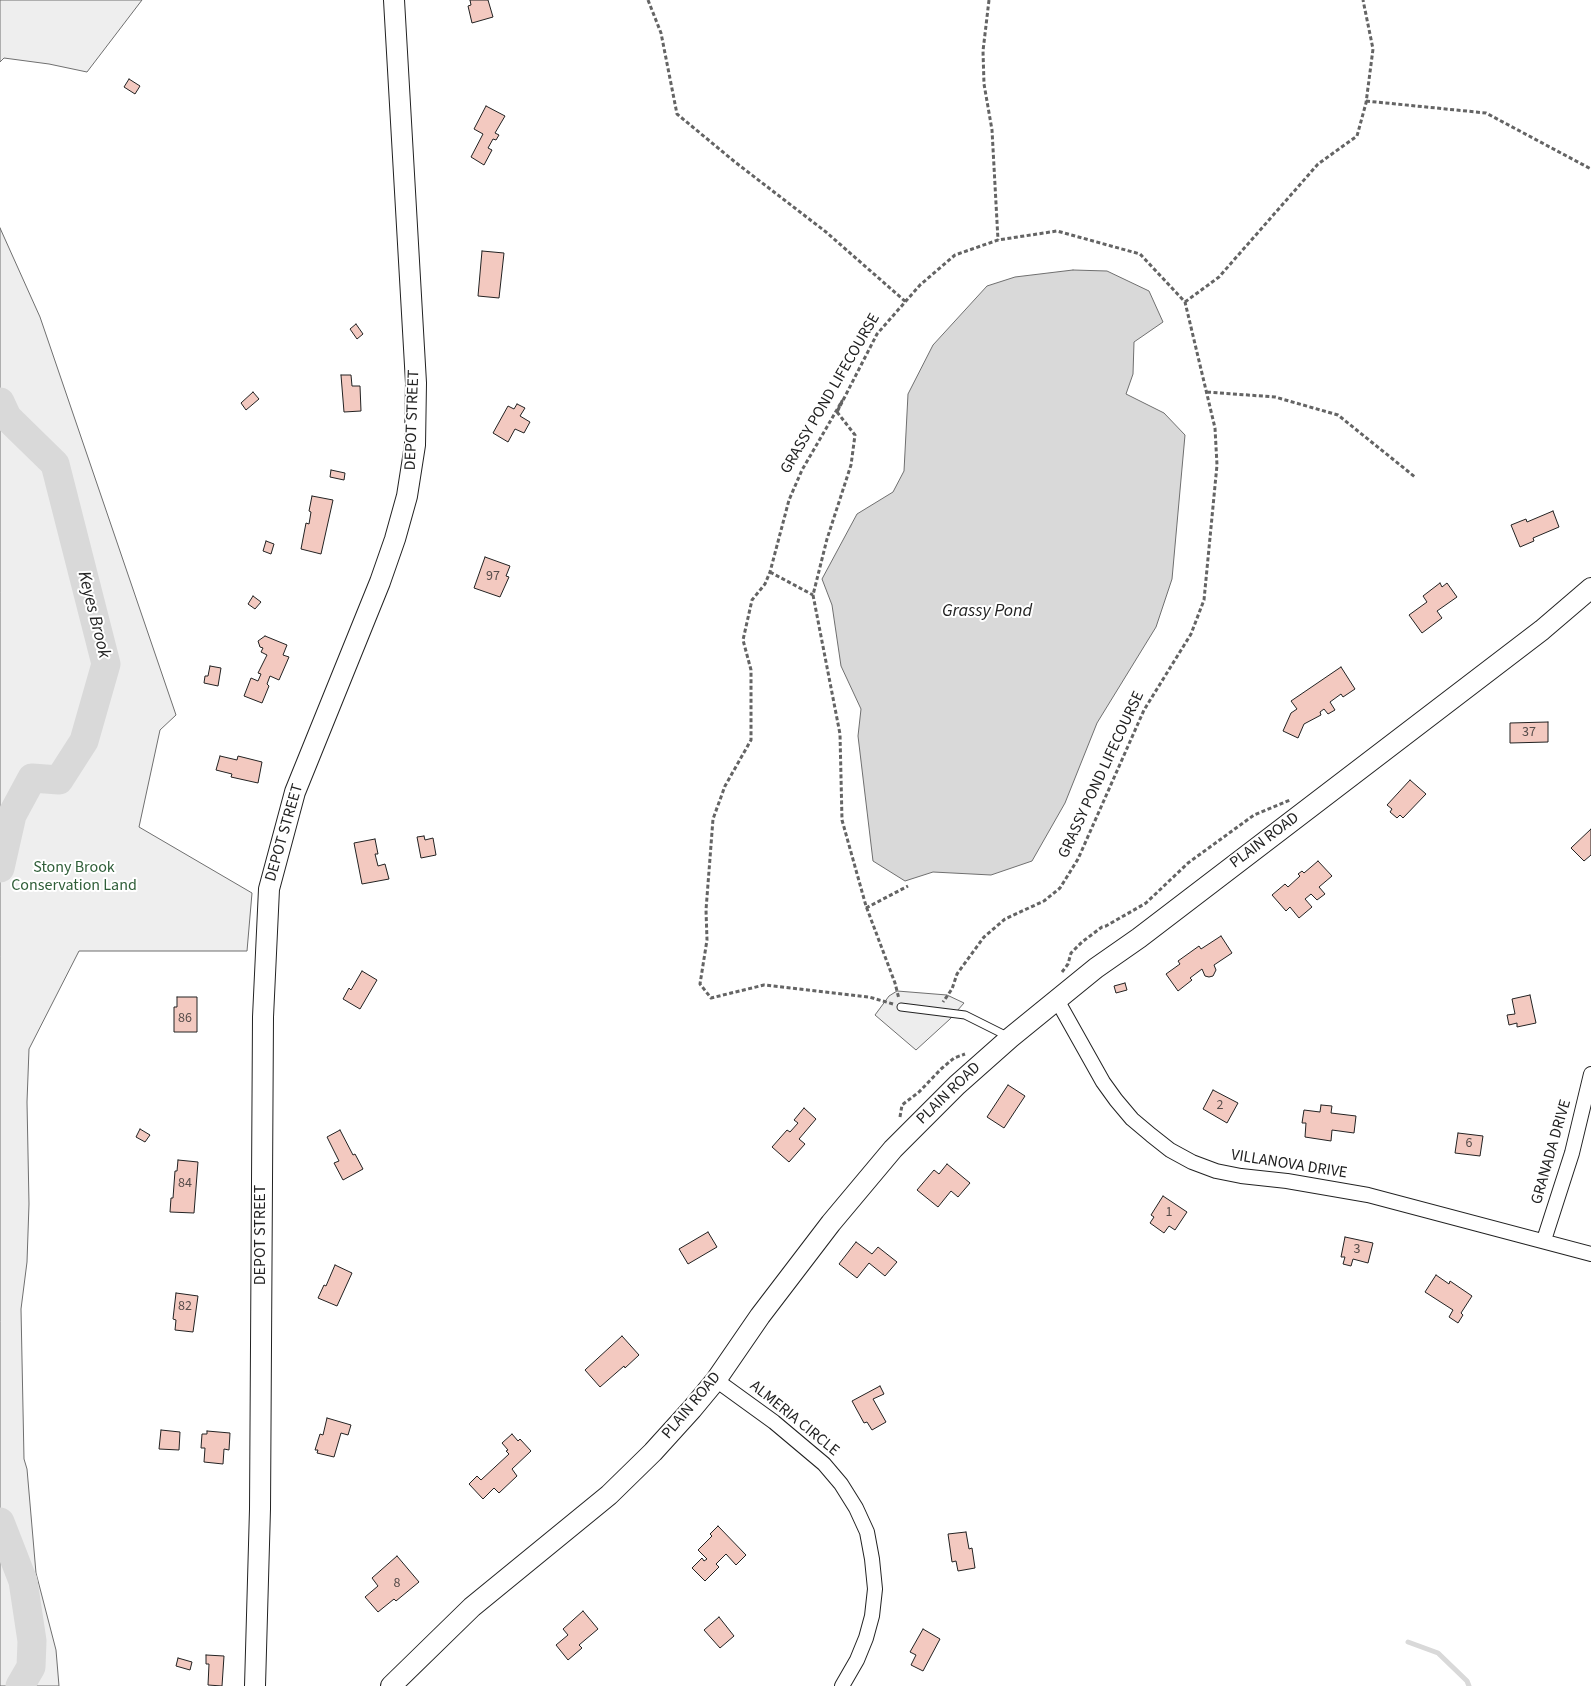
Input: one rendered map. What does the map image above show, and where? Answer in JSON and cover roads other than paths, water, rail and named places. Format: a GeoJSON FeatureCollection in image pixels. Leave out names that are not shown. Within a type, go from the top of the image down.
{"type":"FeatureCollection","features":[{"type":"Feature","properties":{"kind":"main road","name":"DEPOT STREET"},"geometry":{"type":"LineString","coordinates":[[255,1686],[260,1500],[262,1017],[269,889],[295,792],[380,582],[395,539],[407,496],[415,445],[416,383],[394,0]]}},
{"type":"Feature","properties":{"kind":"main road","name":"PLAIN ROAD"},"geometry":{"type":"LineString","coordinates":[[391,1686],[472,1607],[609,1496],[653,1452],[692,1410],[716,1380],[760,1316],[831,1223],[893,1149],[957,1085],[1010,1038],[1096,968],[1139,938],[1542,630],[1591,588]]}},
{"type":"Feature","properties":{"kind":"street","name":"VILLANOVA DRIVE"},"geometry":{"type":"LineString","coordinates":[[1057,1000],[1103,1082],[1116,1100],[1132,1119],[1151,1136],[1170,1150],[1192,1162],[1216,1171],[1241,1176],[1287,1181],[1368,1195],[1544,1240],[1591,1254]]}},
{"type":"Feature","properties":{"kind":"street","name":"GRANADA DRIVE"},"geometry":{"type":"LineString","coordinates":[[1544,1240],[1572,1153],[1591,1074]]}},
{"type":"Feature","properties":{"kind":"street","name":"ALMERIA CIRCLE"},"geometry":{"type":"LineString","coordinates":[[716,1380],[774,1422],[824,1464],[841,1484],[856,1508],[867,1532],[872,1559],[874,1589],[872,1616],[857,1660],[842,1686]]}},
{"type":"Feature","properties":{"kind":"lane"},"geometry":{"type":"LineString","coordinates":[[901,1006],[965,1015],[1010,1038]]}},
{"type":"Feature","properties":{"kind":"water","name":"Grassy Pond"},"geometry":{"type":"Polygon","coordinates":[[[1073,270],[1107,271],[1149,291],[1163,322],[1134,342],[1133,374],[1126,394],[1164,413],[1185,435],[1172,579],[1156,627],[1097,723],[1065,803],[1032,861],[991,875],[933,872],[905,881],[873,861],[858,736],[861,709],[841,666],[832,605],[822,579],[857,514],[893,492],[904,471],[908,394],[933,345],[987,286],[1015,277],[1073,270]]]}},
{"type":"Feature","properties":{"kind":"waterway","name":"Keyes Brook"},"geometry":{"type":"LineString","coordinates":[[0,402],[7,417],[55,464],[106,664],[84,741],[59,780],[32,778],[12,815],[0,868]]}},
{"type":"Feature","properties":{"kind":"waterway","name":"Keyes Brook"},"geometry":{"type":"LineString","coordinates":[[0,1522],[23,1581],[32,1641],[31,1667],[20,1686]]}},
{"type":"Feature","properties":{"kind":"waterway"},"geometry":{"type":"LineString","coordinates":[[1408,1642],[1438,1653],[1467,1681],[1469,1686]]}},
{"type":"Feature","properties":{"kind":"park label","name":"Stony Brook Conservation Land"},"geometry":{"type":"Point","coordinates":[74,877]}}]}
